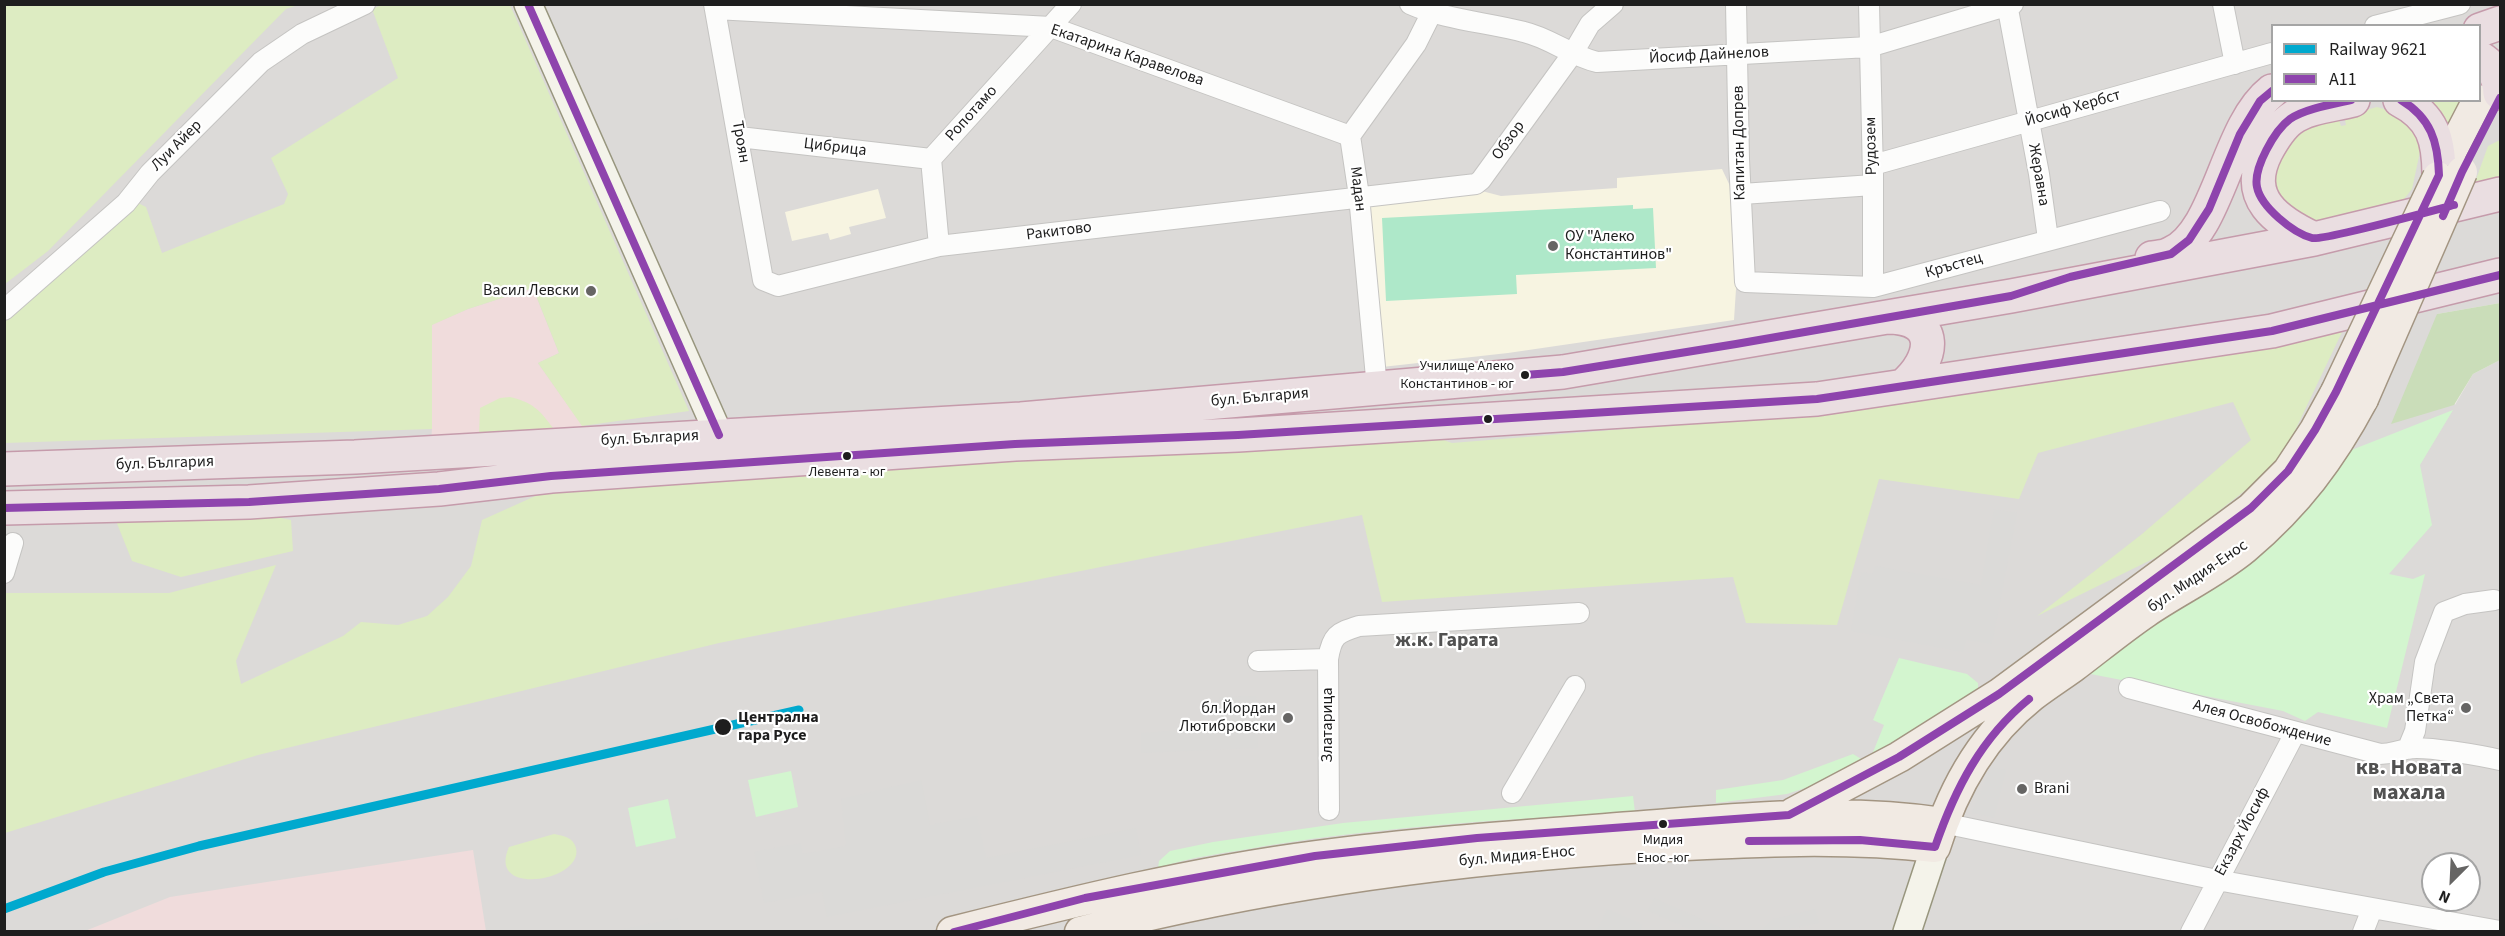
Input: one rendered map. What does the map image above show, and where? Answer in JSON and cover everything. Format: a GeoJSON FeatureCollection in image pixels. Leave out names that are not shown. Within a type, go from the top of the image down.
{"type":"FeatureCollection","features":[{"type":"Feature","properties":{"kind":"highway"},"geometry":{"type":"LineString","coordinates":[[2481,30],[2500,23]]}},
{"type":"Feature","properties":{"kind":"highway"},"geometry":{"type":"LineString","coordinates":[[2011,296],[2070,277],[2171,254],[2189,240],[2209,209],[2240,134],[2260,101],[2271,93]]}},
{"type":"Feature","properties":{"kind":"highway"},"geometry":{"type":"LineString","coordinates":[[2314,239],[2287,226],[2271,211],[2257,187],[2260,163],[2273,139],[2290,119],[2318,108],[2344,102]]}},
{"type":"Feature","properties":{"kind":"highway"},"geometry":{"type":"LineString","coordinates":[[2404,102],[2412,106],[2435,134],[2451,173]]}},
{"type":"Feature","properties":{"kind":"highway","name":"бул. България"},"geometry":{"type":"LineString","coordinates":[[4,469],[355,457],[1021,419],[1563,372],[2011,296],[2314,239],[2500,194]]}},
{"type":"Feature","properties":{"kind":"highway","name":"бул. България"},"geometry":{"type":"LineString","coordinates":[[4,508],[261,501],[439,489],[551,476],[1015,444],[1238,435],[1817,399],[2272,331],[2500,275]]}},
{"type":"Feature","properties":{"kind":"highway"},"geometry":{"type":"LineString","coordinates":[[1948,306],[1940,317],[1935,338],[1938,357],[1948,370],[1960,378]]}},
{"type":"Feature","properties":{"kind":"highway"},"geometry":{"type":"LineString","coordinates":[[1888,317],[1904,317],[1914,321],[1922,327],[1926,339],[1925,363],[1917,375],[1903,386]]}},
{"type":"Feature","properties":{"kind":"main road"},"geometry":{"type":"LineString","coordinates":[[528,4],[719,435]]}},
{"type":"Feature","properties":{"kind":"main road","name":"бул. Мидия-Енос"},"geometry":{"type":"LineString","coordinates":[[2481,101],[2490,80]]}},
{"type":"Feature","properties":{"kind":"main road","name":"бул. Мидия-Енос"},"geometry":{"type":"LineString","coordinates":[[1939,835],[1969,768],[1999,726],[2031,696],[2146,612],[2227,562],[2288,510],[2312,482],[2340,441],[2349,395],[2451,173],[2481,102]]}},
{"type":"Feature","properties":{"kind":"main road","name":"бул. Мидия-Енос"},"geometry":{"type":"LineString","coordinates":[[1789,815],[1899,757],[1999,694],[2250,508],[2288,471],[2315,430],[2349,395]]}},
{"type":"Feature","properties":{"kind":"main road","name":"бул. Мидия-Енос"},"geometry":{"type":"LineString","coordinates":[[952,932],[1085,898],[1315,856],[1477,838],[1789,815],[1850,814],[1939,835]]}},
{"type":"Feature","properties":{"kind":"main road"},"geometry":{"type":"LineString","coordinates":[[1907,932],[1939,835]]}},
{"type":"Feature","properties":{"kind":"main road","name":"бул. Мидия-Енос"},"geometry":{"type":"LineString","coordinates":[[1080,932],[1364,874],[1485,860],[1568,852],[1772,840],[1860,840],[1939,835]]}},
{"type":"Feature","properties":{"kind":"main road"},"geometry":{"type":"LineString","coordinates":[[1003,932],[1085,898]]}},
{"type":"Feature","properties":{"kind":"street","name":"Луи Айер"},"geometry":{"type":"LineString","coordinates":[[4,310],[126,203],[150,173],[261,62],[302,34],[365,4]]}},
{"type":"Feature","properties":{"kind":"street","name":"Ропотамо"},"geometry":{"type":"LineString","coordinates":[[931,159],[1071,4]]}},
{"type":"Feature","properties":{"kind":"street","name":"Йосиф Дайнелов"},"geometry":{"type":"LineString","coordinates":[[1410,4],[1431,14],[1459,11],[1540,36],[1597,62],[1869,47],[2009,5]]}},
{"type":"Feature","properties":{"kind":"street","name":"Обзор"},"geometry":{"type":"LineString","coordinates":[[1359,196],[1476,184],[1573,53],[1590,24],[1613,4]]}},
{"type":"Feature","properties":{"kind":"street","name":"Капитан Допрев"},"geometry":{"type":"LineString","coordinates":[[1736,4],[1744,282]]}},
{"type":"Feature","properties":{"kind":"street","name":"Рудозем"},"geometry":{"type":"LineString","coordinates":[[1869,4],[1873,287]]}},
{"type":"Feature","properties":{"kind":"street"},"geometry":{"type":"LineString","coordinates":[[2223,4],[2235,64]]}},
{"type":"Feature","properties":{"kind":"street"},"geometry":{"type":"LineString","coordinates":[[2383,24],[2460,4]]}},
{"type":"Feature","properties":{"kind":"street","name":"Жеравна"},"geometry":{"type":"LineString","coordinates":[[2009,5],[2049,240]]}},
{"type":"Feature","properties":{"kind":"street","name":"Екатарина Каравелова"},"geometry":{"type":"LineString","coordinates":[[715,7],[1051,27],[1350,136]]}},
{"type":"Feature","properties":{"kind":"street","name":"Троян"},"geometry":{"type":"LineString","coordinates":[[715,7],[763,280]]}},
{"type":"Feature","properties":{"kind":"street"},"geometry":{"type":"LineString","coordinates":[[1350,136],[1416,44],[1431,14]]}},
{"type":"Feature","properties":{"kind":"street","name":"Йосиф Хербст"},"geometry":{"type":"LineString","coordinates":[[1873,165],[2271,53]]}},
{"type":"Feature","properties":{"kind":"street","name":"Цибрица"},"geometry":{"type":"LineString","coordinates":[[739,136],[931,159]]}},
{"type":"Feature","properties":{"kind":"street","name":"Мадан"},"geometry":{"type":"LineString","coordinates":[[1350,136],[1359,196],[1377,388]]}},
{"type":"Feature","properties":{"kind":"street"},"geometry":{"type":"LineString","coordinates":[[931,159],[939,246]]}},
{"type":"Feature","properties":{"kind":"street"},"geometry":{"type":"LineString","coordinates":[[1742,194],[1873,185]]}},
{"type":"Feature","properties":{"kind":"street","name":"Ракитово"},"geometry":{"type":"LineString","coordinates":[[763,280],[778,286],[939,246],[1359,196]]}},
{"type":"Feature","properties":{"kind":"street","name":"Кръстец"},"geometry":{"type":"LineString","coordinates":[[1744,282],[1873,287],[2160,211]]}},
{"type":"Feature","properties":{"kind":"street"},"geometry":{"type":"LineString","coordinates":[[4,573],[13,543]]}},
{"type":"Feature","properties":{"kind":"street"},"geometry":{"type":"LineString","coordinates":[[2408,748],[2415,730],[2425,662],[2444,612],[2465,604],[2498,598]]}},
{"type":"Feature","properties":{"kind":"street"},"geometry":{"type":"LineString","coordinates":[[1258,661],[1330,650],[1341,632],[1359,626],[1579,613]]}},
{"type":"Feature","properties":{"kind":"street","name":"Златарица"},"geometry":{"type":"LineString","coordinates":[[1329,810],[1330,650]]}},
{"type":"Feature","properties":{"kind":"street"},"geometry":{"type":"LineString","coordinates":[[1512,794],[1575,686]]}},
{"type":"Feature","properties":{"kind":"street","name":"Алея Освобождение"},"geometry":{"type":"LineString","coordinates":[[2129,688],[2380,754],[2394,754],[2408,748],[2479,755],[2500,760]]}},
{"type":"Feature","properties":{"kind":"street","name":"Екзарх Йосиф"},"geometry":{"type":"LineString","coordinates":[[2191,932],[2295,733]]}},
{"type":"Feature","properties":{"kind":"street","name":"бул. Мидия-Енос"},"geometry":{"type":"LineString","coordinates":[[1939,835],[2217,880],[2500,931]]}},
{"type":"Feature","properties":{"kind":"street"},"geometry":{"type":"LineString","coordinates":[[2363,932],[2372,909]]}},
{"type":"Feature","properties":{"kind":"shaded area"},"geometry":{"type":"Polygon","coordinates":[[[5,5],[2500,5],[2500,303],[2437,314],[2455,405],[2473,374],[2500,360],[2500,931],[5,932],[5,5]]]}},
{"type":"Feature","properties":{"kind":"shaded area","name":"ОУ \"Алеко Константинов\""},"geometry":{"type":"Polygon","coordinates":[[[1722,169],[1730,186],[1736,289],[1734,320],[1508,353],[1382,367],[1370,202],[1478,190],[1501,196],[1617,188],[1617,178],[1722,169]]]}},
{"type":"Feature","properties":{"kind":"shaded area"},"geometry":{"type":"Polygon","coordinates":[[[878,189],[886,218],[849,227],[851,234],[830,240],[828,233],[792,241],[785,212],[878,189]]]}},
{"type":"Feature","properties":{"kind":"shaded area"},"geometry":{"type":"Polygon","coordinates":[[[533,288],[559,353],[538,363],[594,442],[430,453],[432,429],[431,325],[468,309],[533,288]]]}},
{"type":"Feature","properties":{"kind":"shaded area"},"geometry":{"type":"Polygon","coordinates":[[[1994,509],[2017,513],[1992,644],[1966,640],[1963,652],[1851,631],[1861,572],[1873,574],[1875,566],[1981,585],[1994,509]]]}},
{"type":"Feature","properties":{"kind":"shaded area"},"geometry":{"type":"Polygon","coordinates":[[[1256,696],[1258,748],[1141,753],[1141,733],[1220,727],[1219,697],[1256,696]]]}},
{"type":"Feature","properties":{"kind":"shaded area"},"geometry":{"type":"Polygon","coordinates":[[[1991,767],[2006,770],[1994,818],[1972,813],[1991,767]]]}},
{"type":"Feature","properties":{"kind":"shaded area"},"geometry":{"type":"Polygon","coordinates":[[[921,780],[930,825],[977,816],[986,858],[1136,828],[1141,855],[827,917],[822,892],[764,903],[754,852],[800,843],[803,854],[846,846],[841,799],[921,780]]]}},
{"type":"Feature","properties":{"kind":"shaded area"},"geometry":{"type":"Polygon","coordinates":[[[473,850],[486,931],[85,931],[170,897],[473,850]]]}},
{"type":"Feature","properties":{"kind":"shaded area"},"geometry":{"type":"Polygon","coordinates":[[[1654,898],[1728,931],[1694,931],[1648,911],[1654,898]]]}},
{"type":"Feature","properties":{"kind":"shaded area"},"geometry":{"type":"Polygon","coordinates":[[[1607,909],[1643,925],[1640,931],[1597,931],[1607,909]]]}},
{"type":"Feature","properties":{"kind":"shaded area"},"geometry":{"type":"Polygon","coordinates":[[[1815,909],[1819,923],[1780,931],[1761,931],[1773,919],[1815,909]]]}},
{"type":"Feature","properties":{"kind":"shaded area"},"geometry":{"type":"Polygon","coordinates":[[[678,918],[681,931],[614,931],[678,918]]]}},
{"type":"Feature","properties":{"kind":"green space"},"geometry":{"type":"Polygon","coordinates":[[[5,4],[298,5],[286,9],[48,251],[5,284],[5,4]]]}},
{"type":"Feature","properties":{"kind":"green space"},"geometry":{"type":"Polygon","coordinates":[[[384,4],[510,5],[689,411],[582,426],[538,363],[559,353],[533,288],[468,309],[432,325],[432,429],[5,443],[4,314],[134,201],[146,207],[162,253],[284,204],[288,194],[271,158],[398,78],[372,9],[384,4]]]}},
{"type":"Feature","properties":{"kind":"green space"},"geometry":{"type":"Polygon","coordinates":[[[2415,102],[2464,102],[2445,141],[2415,102]]]}},
{"type":"Feature","properties":{"kind":"green space"},"geometry":{"type":"Polygon","coordinates":[[[2377,107],[2404,118],[2415,132],[2421,147],[2412,189],[2397,208],[2322,224],[2298,218],[2271,190],[2272,173],[2299,127],[2338,117],[2341,126],[2346,125],[2344,116],[2377,107]]]}},
{"type":"Feature","properties":{"kind":"green space"},"geometry":{"type":"Polygon","coordinates":[[[2500,140],[2500,182],[2473,188],[2488,146],[2500,140]]]}},
{"type":"Feature","properties":{"kind":"green space"},"geometry":{"type":"Polygon","coordinates":[[[1633,205],[1633,209],[1653,208],[1656,268],[1516,275],[1517,294],[1386,301],[1382,218],[1633,205]]]}},
{"type":"Feature","properties":{"kind":"green space"},"geometry":{"type":"Polygon","coordinates":[[[2500,303],[2500,360],[2473,374],[2454,405],[2391,424],[2437,314],[2500,303]]]}},
{"type":"Feature","properties":{"kind":"green space"},"geometry":{"type":"Polygon","coordinates":[[[2343,330],[2279,464],[2165,553],[2037,616],[2142,534],[2251,440],[2233,402],[2038,453],[2019,499],[1879,479],[1837,625],[1746,623],[1733,577],[1382,602],[1362,515],[719,643],[258,755],[5,833],[5,593],[169,593],[276,565],[236,661],[241,684],[343,636],[361,622],[398,625],[427,616],[448,597],[471,566],[482,520],[551,489],[1435,437],[1452,443],[1760,418],[2343,330]]]}},
{"type":"Feature","properties":{"kind":"green space"},"geometry":{"type":"Polygon","coordinates":[[[510,397],[524,401],[535,408],[553,428],[479,435],[480,408],[500,398],[510,397]]]}},
{"type":"Feature","properties":{"kind":"green space"},"geometry":{"type":"Polygon","coordinates":[[[2453,410],[2420,465],[2432,525],[2389,574],[2413,579],[2425,574],[2387,728],[2318,712],[2305,721],[2283,711],[2080,672],[2349,451],[2453,410]]]}},
{"type":"Feature","properties":{"kind":"green space"},"geometry":{"type":"Polygon","coordinates":[[[256,513],[291,520],[293,551],[181,577],[132,561],[114,516],[256,513]]]}},
{"type":"Feature","properties":{"kind":"green space"},"geometry":{"type":"Polygon","coordinates":[[[1899,658],[1967,674],[1978,683],[1978,693],[1871,757],[1884,725],[1873,720],[1899,658]]]}},
{"type":"Feature","properties":{"kind":"green space"},"geometry":{"type":"Polygon","coordinates":[[[1853,754],[1863,760],[1817,784],[1787,794],[1716,803],[1716,790],[1783,780],[1853,754]]]}},
{"type":"Feature","properties":{"kind":"green space"},"geometry":{"type":"Polygon","coordinates":[[[791,771],[798,807],[756,817],[748,780],[791,771]]]}},
{"type":"Feature","properties":{"kind":"green space"},"geometry":{"type":"Polygon","coordinates":[[[1633,796],[1635,812],[1357,833],[1211,855],[1158,868],[1159,861],[1170,851],[1213,842],[1343,823],[1633,796]]]}},
{"type":"Feature","properties":{"kind":"green space"},"geometry":{"type":"Polygon","coordinates":[[[668,799],[676,838],[636,847],[628,808],[668,799]]]}},
{"type":"Feature","properties":{"kind":"green space"},"geometry":{"type":"Polygon","coordinates":[[[554,834],[565,836],[575,844],[574,860],[566,869],[552,876],[537,879],[522,878],[511,873],[506,863],[509,847],[554,834]]]}},
{"type":"Feature","properties":{"kind":"rail line","name":"9621"},"geometry":{"type":"LineString","coordinates":[[4,909],[104,872],[199,846],[799,710]]}},
{"type":"Feature","properties":{"kind":"transit line","name":"А11"},"geometry":{"type":"LineString","coordinates":[[528,4],[719,435]]}},
{"type":"Feature","properties":{"kind":"transit line","name":"А11"},"geometry":{"type":"LineString","coordinates":[[1525,375],[1563,372],[1736,344],[2011,296],[2070,277],[2171,254],[2189,240],[2209,209],[2240,134],[2260,101],[2271,92]]}},
{"type":"Feature","properties":{"kind":"transit line","name":"А11"},"geometry":{"type":"LineString","coordinates":[[2443,216],[2462,172],[2500,98]]}},
{"type":"Feature","properties":{"kind":"transit line","name":"А11"},"geometry":{"type":"LineString","coordinates":[[2342,102],[2303,112],[2290,119],[2272,140],[2258,170],[2257,179],[2260,195],[2271,211],[2296,231],[2312,238],[2320,238],[2454,205]]}},
{"type":"Feature","properties":{"kind":"transit line","name":"А11"},"geometry":{"type":"LineString","coordinates":[[954,932],[1085,898],[1315,856],[1477,838],[1789,815],[1899,757],[1999,694],[2251,508],[2288,471],[2336,392],[2439,175],[2437,152],[2431,132],[2419,115],[2404,102]]}},
{"type":"Feature","properties":{"kind":"transit line","name":"А11"},"geometry":{"type":"LineString","coordinates":[[4,508],[249,502],[439,489],[551,476],[1015,444],[1238,435],[1817,399],[2272,331],[2500,275]]}},
{"type":"Feature","properties":{"kind":"transit line","name":"А11"},"geometry":{"type":"LineString","coordinates":[[1749,841],[1860,840],[1935,847],[1951,805],[1983,748],[2012,714],[2029,699]]}},
{"type":"Feature","properties":{"kind":"place","name":"ОУ \"Алеко Константинов\""},"geometry":{"type":"Point","coordinates":[1553,246]}},
{"type":"Feature","properties":{"kind":"place","name":"Васил Левски"},"geometry":{"type":"Point","coordinates":[591,291]}},
{"type":"Feature","properties":{"kind":"place","name":"Училище Алеко Константинов - юг"},"geometry":{"type":"Point","coordinates":[1525,375]}},
{"type":"Feature","properties":{"kind":"place","name":"Левента - юг"},"geometry":{"type":"Point","coordinates":[847,456]}},
{"type":"Feature","properties":{"kind":"place","name":"Храм „Света Петка“"},"geometry":{"type":"Point","coordinates":[2466,708]}},
{"type":"Feature","properties":{"kind":"place","name":"бл.Йордан Лютибровски"},"geometry":{"type":"Point","coordinates":[1288,718]}},
{"type":"Feature","properties":{"kind":"place","name":"Централна гара Русе"},"geometry":{"type":"Point","coordinates":[723,727]}},
{"type":"Feature","properties":{"kind":"place","name":"Brani"},"geometry":{"type":"Point","coordinates":[2022,789]}},
{"type":"Feature","properties":{"kind":"place","name":"Мидия Енос -юг"},"geometry":{"type":"Point","coordinates":[1663,824]}},
{"type":"Feature","properties":{"kind":"district","name":"ж.к. Гарата"},"geometry":{"type":"Point","coordinates":[1447,642]}},
{"type":"Feature","properties":{"kind":"district","name":"кв. Новата махала"},"geometry":{"type":"Point","coordinates":[2409,782]}}]}
